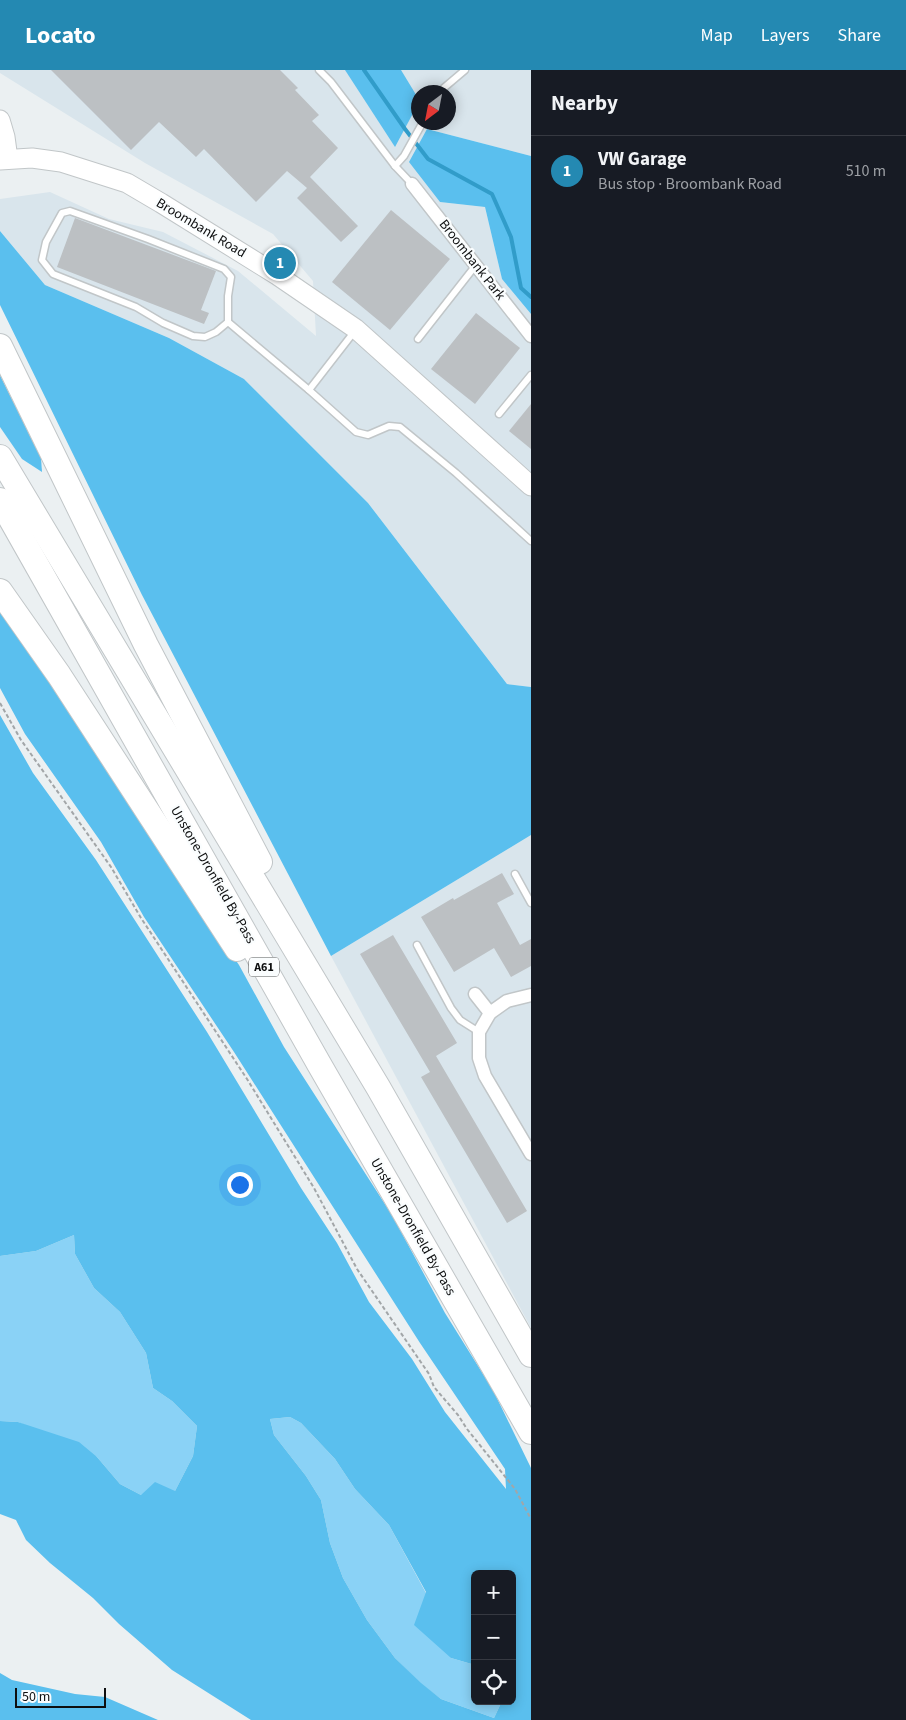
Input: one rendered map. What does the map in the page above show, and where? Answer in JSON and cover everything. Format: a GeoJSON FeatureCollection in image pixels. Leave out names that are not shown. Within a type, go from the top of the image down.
{"type":"FeatureCollection","features":[{"type":"Feature","properties":{"kind":"highway","name":"A61"},"geometry":{"type":"LineString","coordinates":[[0,346],[146,645],[378,1086]]}},
{"type":"Feature","properties":{"kind":"highway","name":"A61"},"geometry":{"type":"LineString","coordinates":[[0,457],[378,1086],[531,1356]]}},
{"type":"Feature","properties":{"kind":"highway","name":"Unstone-Dronfield By-Pass"},"geometry":{"type":"LineString","coordinates":[[0,500],[531,1432]]}},
{"type":"Feature","properties":{"kind":"highway","name":"A61"},"geometry":{"type":"LineString","coordinates":[[0,591],[59,675],[240,953],[320,1064]]}},
{"type":"Feature","properties":{"kind":"street"},"geometry":{"type":"LineString","coordinates":[[0,120],[5,137],[4,159]]}},
{"type":"Feature","properties":{"kind":"street","name":"Broombank Road"},"geometry":{"type":"LineString","coordinates":[[4,159],[32,158],[61,162],[127,183],[277,275],[356,329],[531,486]]}},
{"type":"Feature","properties":{"kind":"street","name":"Broombank Park"},"geometry":{"type":"LineString","coordinates":[[412,184],[531,336]]}},
{"type":"Feature","properties":{"kind":"street"},"geometry":{"type":"LineString","coordinates":[[475,994],[490,1013]]}},
{"type":"Feature","properties":{"kind":"street"},"geometry":{"type":"LineString","coordinates":[[531,995],[507,1000],[490,1013],[479,1032],[479,1058],[485,1076],[531,1154]]}},
{"type":"Feature","properties":{"kind":"lane"},"geometry":{"type":"LineString","coordinates":[[319,70],[331,82],[412,184]]}},
{"type":"Feature","properties":{"kind":"lane"},"geometry":{"type":"LineString","coordinates":[[447,85],[465,70]]}},
{"type":"Feature","properties":{"kind":"lane"},"geometry":{"type":"LineString","coordinates":[[396,166],[404,156],[418,130]]}},
{"type":"Feature","properties":{"kind":"lane"},"geometry":{"type":"LineString","coordinates":[[228,322],[216,332],[205,337],[193,336],[162,323],[136,307],[53,274],[42,260],[46,242],[62,213],[70,211],[224,269],[231,277],[228,296],[228,322],[356,432],[368,435],[388,426],[400,428],[456,473],[531,541]]}},
{"type":"Feature","properties":{"kind":"lane"},"geometry":{"type":"LineString","coordinates":[[418,339],[476,265]]}},
{"type":"Feature","properties":{"kind":"lane"},"geometry":{"type":"LineString","coordinates":[[309,390],[356,329]]}},
{"type":"Feature","properties":{"kind":"lane"},"geometry":{"type":"LineString","coordinates":[[499,414],[531,375]]}},
{"type":"Feature","properties":{"kind":"lane"},"geometry":{"type":"LineString","coordinates":[[515,874],[531,903]]}},
{"type":"Feature","properties":{"kind":"lane"},"geometry":{"type":"LineString","coordinates":[[417,945],[460,1020],[479,1032]]}},
{"type":"Feature","properties":{"kind":"path"},"geometry":{"type":"LineString","coordinates":[[0,703],[21,740],[110,867],[141,918],[247,1079],[314,1188],[357,1268],[429,1374],[434,1387],[509,1482],[531,1519]]}},
{"type":"Feature","properties":{"kind":"shaded area"},"geometry":{"type":"Polygon","coordinates":[[[0,70],[531,70],[531,156],[431,130],[456,130],[456,85],[411,85],[411,130],[427,130],[440,202],[485,207],[502,279],[531,314],[531,687],[507,684],[368,503],[244,379],[169,338],[45,285],[0,231],[0,199],[50,192],[109,219],[163,232],[238,271],[316,336],[313,281],[273,234],[145,163],[0,73],[0,70]]]}},
{"type":"Feature","properties":{"kind":"shaded area"},"geometry":{"type":"Polygon","coordinates":[[[345,70],[401,70],[411,86],[411,117],[395,147],[345,70]]]}},
{"type":"Feature","properties":{"kind":"shaded area"},"geometry":{"type":"Polygon","coordinates":[[[426,130],[531,156],[531,314],[502,279],[485,207],[440,202],[409,162],[426,130]]]}},
{"type":"Feature","properties":{"kind":"shaded area"},"geometry":{"type":"Polygon","coordinates":[[[0,231],[45,285],[169,338],[244,379],[368,503],[507,684],[531,687],[531,835],[331,956],[142,595],[0,305],[0,231]]]}},
{"type":"Feature","properties":{"kind":"shaded area"},"geometry":{"type":"Polygon","coordinates":[[[0,375],[41,458],[42,472],[22,459],[0,427],[0,375]]]}},
{"type":"Feature","properties":{"kind":"shaded area"},"geometry":{"type":"Polygon","coordinates":[[[0,608],[66,703],[239,965],[284,1047],[392,1215],[445,1313],[493,1390],[531,1468],[531,1720],[251,1720],[172,1670],[26,1540],[16,1520],[0,1514],[0,1421],[18,1422],[79,1442],[97,1457],[120,1484],[141,1495],[155,1482],[175,1491],[193,1456],[197,1426],[172,1401],[153,1388],[146,1353],[120,1312],[94,1288],[75,1254],[74,1235],[36,1251],[0,1256],[0,715],[33,773],[96,860],[207,1032],[301,1188],[337,1243],[369,1302],[412,1359],[445,1412],[506,1489],[505,1469],[420,1343],[234,1052],[144,917],[101,842],[25,734],[0,688],[0,608]],[[290,1417],[270,1419],[274,1435],[306,1476],[321,1500],[330,1543],[343,1578],[367,1620],[395,1658],[441,1699],[494,1718],[500,1705],[516,1705],[516,1570],[471,1570],[471,1664],[451,1658],[414,1625],[426,1592],[389,1525],[355,1489],[335,1459],[301,1423],[290,1417]]]}},
{"type":"Feature","properties":{"kind":"shaded area"},"geometry":{"type":"Polygon","coordinates":[[[531,835],[531,1328],[331,956],[531,835]]]}},
{"type":"Feature","properties":{"kind":"shaded area"},"geometry":{"type":"Polygon","coordinates":[[[74,1235],[75,1254],[94,1288],[120,1312],[146,1353],[153,1388],[172,1401],[197,1426],[193,1456],[175,1491],[141,1495],[120,1484],[97,1457],[18,1422],[0,1421],[0,1256],[36,1251],[74,1235]]]}},
{"type":"Feature","properties":{"kind":"shaded area"},"geometry":{"type":"Polygon","coordinates":[[[290,1417],[301,1423],[335,1459],[355,1489],[389,1525],[426,1593],[451,1658],[471,1664],[471,1705],[500,1705],[494,1718],[441,1699],[421,1684],[395,1658],[367,1620],[343,1578],[330,1543],[321,1500],[306,1476],[274,1435],[270,1419],[290,1417]]]}},
{"type":"Feature","properties":{"kind":"shaded area"},"geometry":{"type":"Polygon","coordinates":[[[0,1673],[12,1680],[75,1694],[105,1697],[158,1720],[0,1720],[0,1673]]]}},
{"type":"Feature","properties":{"kind":"building"},"geometry":{"type":"Polygon","coordinates":[[[51,70],[280,70],[298,88],[295,90],[319,115],[312,121],[338,148],[310,177],[358,226],[341,242],[297,198],[307,188],[287,171],[256,202],[204,149],[196,157],[159,122],[131,150],[51,70]]]}},
{"type":"Feature","properties":{"kind":"building"},"geometry":{"type":"Polygon","coordinates":[[[391,210],[450,259],[390,330],[332,282],[391,210]]]}},
{"type":"Feature","properties":{"kind":"building"},"geometry":{"type":"Polygon","coordinates":[[[75,218],[216,271],[201,310],[209,313],[204,324],[57,267],[75,218]]]}},
{"type":"Feature","properties":{"kind":"building"},"geometry":{"type":"Polygon","coordinates":[[[476,313],[520,348],[475,404],[431,369],[476,313]]]}},
{"type":"Feature","properties":{"kind":"building"},"geometry":{"type":"Polygon","coordinates":[[[531,404],[531,449],[509,431],[531,404]]]}},
{"type":"Feature","properties":{"kind":"building"},"geometry":{"type":"Polygon","coordinates":[[[502,873],[514,894],[497,903],[520,945],[531,939],[531,966],[511,977],[494,948],[454,972],[421,917],[502,873]]]}},
{"type":"Feature","properties":{"kind":"building"},"geometry":{"type":"Polygon","coordinates":[[[393,935],[457,1043],[436,1056],[527,1211],[507,1223],[421,1077],[430,1072],[360,954],[393,935]]]}},
{"type":"Feature","properties":{"kind":"waterway"},"geometry":{"type":"LineString","coordinates":[[364,70],[428,159],[492,194],[511,237],[521,288],[531,297]]}},
{"type":"Feature","properties":{"kind":"place","name":"VW Garage"},"geometry":{"type":"Point","coordinates":[280,263]}}]}
